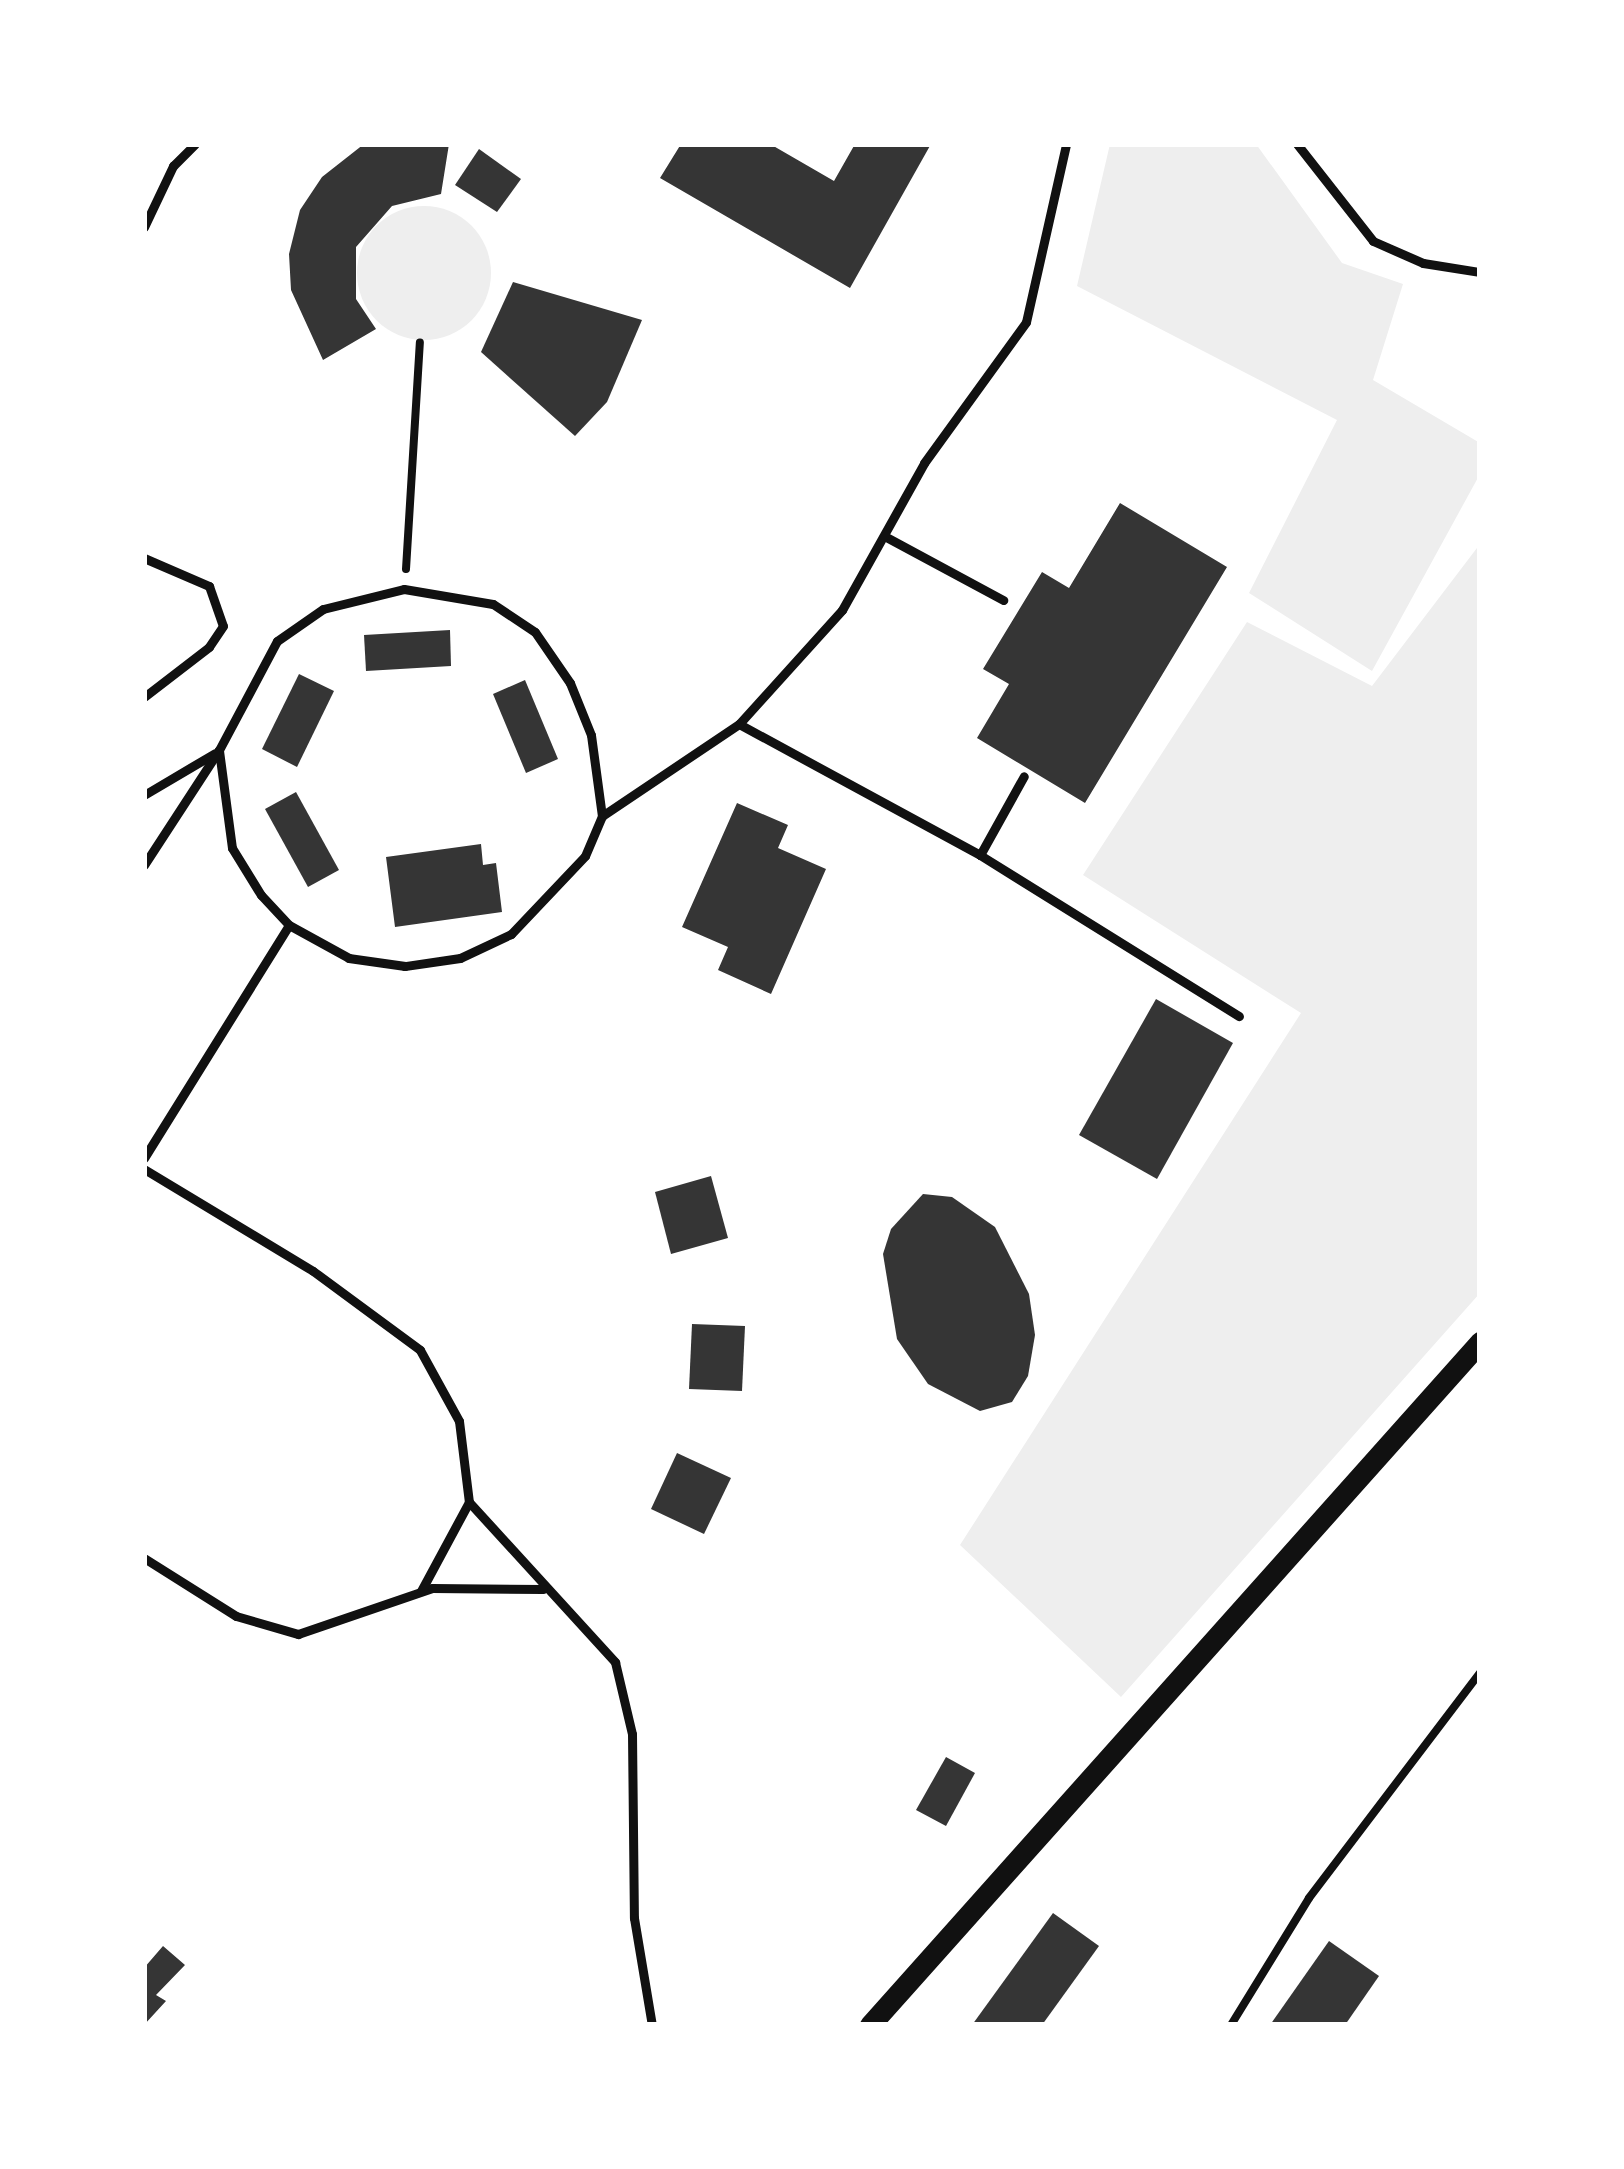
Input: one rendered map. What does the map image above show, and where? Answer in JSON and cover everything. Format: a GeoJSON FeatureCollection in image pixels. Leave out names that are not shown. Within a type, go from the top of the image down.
{"type":"FeatureCollection","features":[{"type":"Feature","properties":{"kind":"street"},"geometry":{"type":"LineString","coordinates":[[870,2025],[1480,1342]]}},
{"type":"Feature","properties":{"kind":"lane"},"geometry":{"type":"LineString","coordinates":[[144,227],[172,166],[195,144]]}},
{"type":"Feature","properties":{"kind":"lane"},"geometry":{"type":"LineString","coordinates":[[602,816],[739,724],[842,610],[888,538],[924,463],[1026,322],[1066,144]]}},
{"type":"Feature","properties":{"kind":"lane"},"geometry":{"type":"LineString","coordinates":[[1298,144],[1373,241],[1423,263],[1480,272]]}},
{"type":"Feature","properties":{"kind":"lane"},"geometry":{"type":"LineString","coordinates":[[888,538],[1004,599]]}},
{"type":"Feature","properties":{"kind":"lane"},"geometry":{"type":"LineString","coordinates":[[144,558],[209,586],[223,626],[209,647],[144,697]]}},
{"type":"Feature","properties":{"kind":"lane"},"geometry":{"type":"LineString","coordinates":[[144,865],[220,750],[277,641],[323,609],[404,589],[493,604],[535,632],[570,683],[591,735],[602,816],[585,856],[553,896],[511,934],[460,958],[405,966],[350,958],[289,925],[232,848],[220,750]]}},
{"type":"Feature","properties":{"kind":"lane"},"geometry":{"type":"LineString","coordinates":[[739,724],[980,855],[1239,1016]]}},
{"type":"Feature","properties":{"kind":"lane"},"geometry":{"type":"LineString","coordinates":[[144,795],[220,750]]}},
{"type":"Feature","properties":{"kind":"lane"},"geometry":{"type":"LineString","coordinates":[[980,855],[1024,776]]}},
{"type":"Feature","properties":{"kind":"lane"},"geometry":{"type":"LineString","coordinates":[[144,1158],[289,925]]}},
{"type":"Feature","properties":{"kind":"lane"},"geometry":{"type":"LineString","coordinates":[[144,1169],[313,1271],[420,1349],[458,1421],[469,1502],[615,1662],[632,1734],[634,1918],[652,2025]]}},
{"type":"Feature","properties":{"kind":"lane"},"geometry":{"type":"LineString","coordinates":[[421,1591],[469,1502]]}},
{"type":"Feature","properties":{"kind":"lane"},"geometry":{"type":"LineString","coordinates":[[144,1558],[236,1616],[298,1634],[421,1591],[544,1589]]}},
{"type":"Feature","properties":{"kind":"path"},"geometry":{"type":"LineString","coordinates":[[404,589],[420,342]]}},
{"type":"Feature","properties":{"kind":"path"},"geometry":{"type":"LineString","coordinates":[[1231,2025],[1309,1898],[1480,1673]]}},
{"type":"Feature","properties":{"kind":"shaded area"},"geometry":{"type":"Polygon","coordinates":[[[1110,144],[1256,144],[1342,263],[1403,284],[1373,380],[1480,443],[1480,474],[1372,671],[1249,593],[1337,420],[1077,286],[1110,144]]]}},
{"type":"Feature","properties":{"kind":"shaded area"},"geometry":{"type":"Polygon","coordinates":[[[424,206],[450,211],[472,225],[486,247],[491,273],[486,299],[472,321],[450,335],[424,340],[398,335],[376,321],[362,299],[357,273],[362,247],[376,225],[398,211],[424,206]]]}},
{"type":"Feature","properties":{"kind":"shaded area"},"geometry":{"type":"Polygon","coordinates":[[[1480,544],[1480,1293],[1121,1697],[960,1545],[1301,1013],[1083,875],[1247,622],[1372,686],[1480,544]]]}},
{"type":"Feature","properties":{"kind":"building"},"geometry":{"type":"Polygon","coordinates":[[[364,144],[449,144],[441,194],[392,206],[356,247],[356,299],[376,329],[323,360],[291,290],[289,254],[300,210],[322,177],[364,144]]]}},
{"type":"Feature","properties":{"kind":"building"},"geometry":{"type":"Polygon","coordinates":[[[681,144],[770,144],[834,181],[855,144],[931,144],[850,288],[660,178],[681,144]]]}},
{"type":"Feature","properties":{"kind":"building"},"geometry":{"type":"Polygon","coordinates":[[[479,149],[521,179],[497,212],[455,185],[479,149]]]}},
{"type":"Feature","properties":{"kind":"building"},"geometry":{"type":"Polygon","coordinates":[[[513,282],[642,320],[607,402],[575,436],[481,352],[513,282]]]}},
{"type":"Feature","properties":{"kind":"building"},"geometry":{"type":"Polygon","coordinates":[[[1120,503],[1227,567],[1085,803],[977,738],[1009,684],[983,669],[1042,572],[1069,588],[1120,503]]]}},
{"type":"Feature","properties":{"kind":"building"},"geometry":{"type":"Polygon","coordinates":[[[450,630],[451,666],[366,671],[364,635],[450,630]]]}},
{"type":"Feature","properties":{"kind":"building"},"geometry":{"type":"Polygon","coordinates":[[[299,674],[334,691],[297,767],[262,749],[299,674]]]}},
{"type":"Feature","properties":{"kind":"building"},"geometry":{"type":"Polygon","coordinates":[[[525,680],[558,759],[526,773],[493,694],[525,680]]]}},
{"type":"Feature","properties":{"kind":"building"},"geometry":{"type":"Polygon","coordinates":[[[296,792],[339,870],[308,887],[265,809],[296,792]]]}},
{"type":"Feature","properties":{"kind":"building"},"geometry":{"type":"Polygon","coordinates":[[[737,803],[788,825],[778,848],[826,869],[771,994],[718,970],[728,947],[682,927],[737,803]]]}},
{"type":"Feature","properties":{"kind":"building"},"geometry":{"type":"Polygon","coordinates":[[[481,844],[483,865],[496,863],[502,912],[395,927],[386,857],[481,844]]]}},
{"type":"Feature","properties":{"kind":"building"},"geometry":{"type":"Polygon","coordinates":[[[1156,999],[1233,1043],[1157,1179],[1079,1135],[1156,999]]]}},
{"type":"Feature","properties":{"kind":"building"},"geometry":{"type":"Polygon","coordinates":[[[711,1176],[728,1238],[671,1254],[655,1192],[711,1176]]]}},
{"type":"Feature","properties":{"kind":"building"},"geometry":{"type":"Polygon","coordinates":[[[923,1194],[952,1197],[995,1227],[1029,1294],[1035,1335],[1028,1376],[1012,1402],[980,1411],[928,1384],[897,1339],[883,1254],[891,1229],[923,1194]]]}},
{"type":"Feature","properties":{"kind":"building"},"geometry":{"type":"Polygon","coordinates":[[[692,1324],[745,1326],[742,1391],[689,1389],[692,1324]]]}},
{"type":"Feature","properties":{"kind":"building"},"geometry":{"type":"Polygon","coordinates":[[[677,1453],[731,1478],[704,1534],[651,1509],[677,1453]]]}},
{"type":"Feature","properties":{"kind":"building"},"geometry":{"type":"Polygon","coordinates":[[[946,1757],[975,1773],[946,1826],[916,1810],[946,1757]]]}},
{"type":"Feature","properties":{"kind":"building"},"geometry":{"type":"Polygon","coordinates":[[[1053,1913],[1099,1946],[1042,2025],[972,2025],[1053,1913]]]}},
{"type":"Feature","properties":{"kind":"building"},"geometry":{"type":"Polygon","coordinates":[[[1329,1941],[1379,1976],[1345,2025],[1270,2025],[1329,1941]]]}},
{"type":"Feature","properties":{"kind":"building"},"geometry":{"type":"Polygon","coordinates":[[[163,1946],[185,1965],[156,1995],[166,2001],[144,2025],[144,1968],[163,1946]]]}}]}
